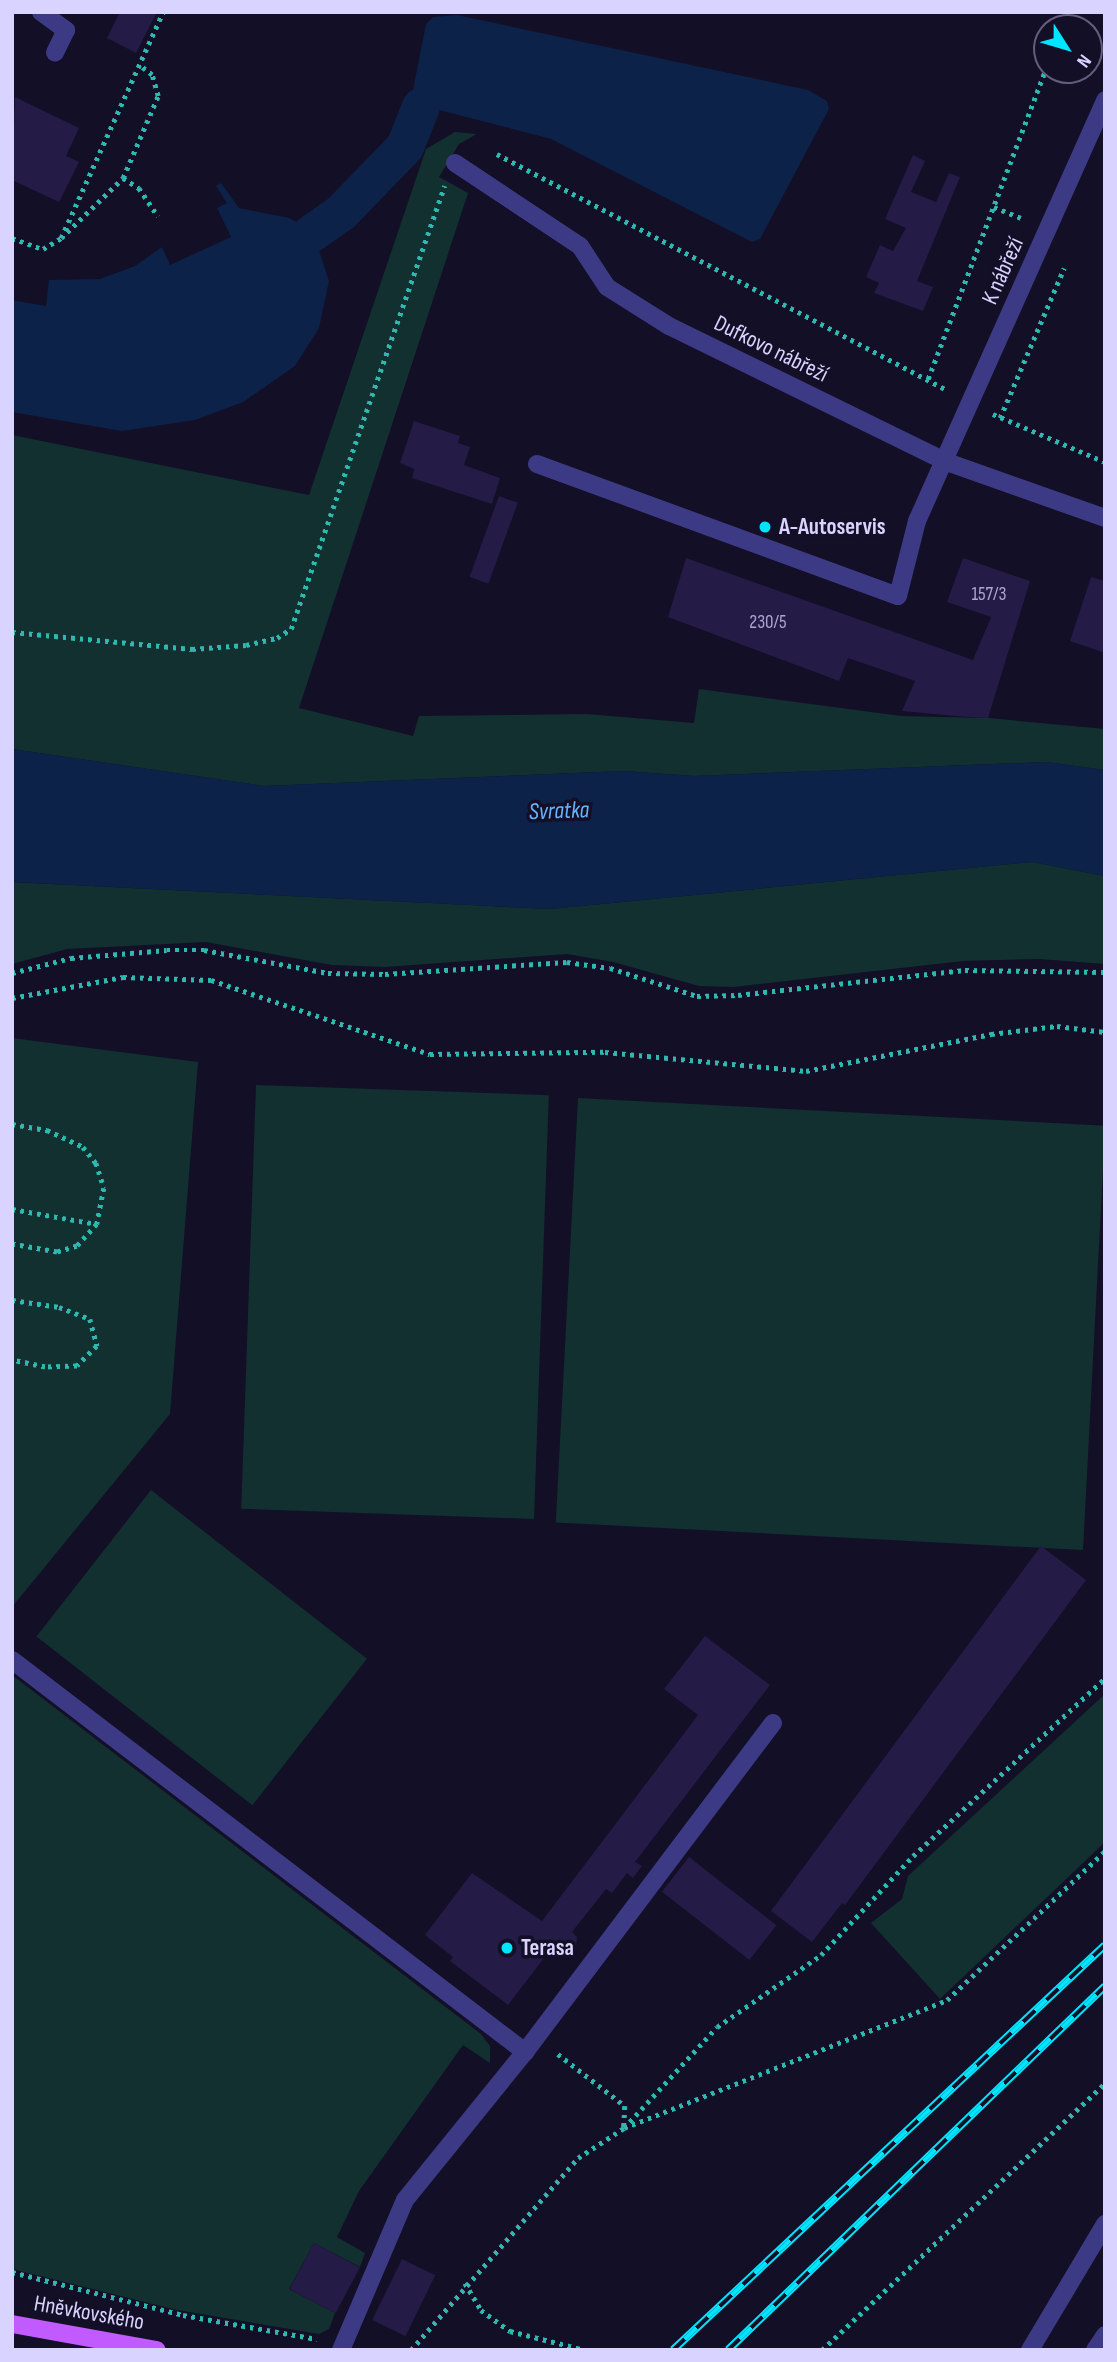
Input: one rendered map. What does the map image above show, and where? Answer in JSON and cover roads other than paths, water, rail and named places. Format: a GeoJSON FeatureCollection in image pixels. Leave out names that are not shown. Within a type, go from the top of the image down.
{"type":"FeatureCollection","features":[{"type":"Feature","properties":{"kind":"main road","name":"Hněvkovského"},"geometry":{"type":"LineString","coordinates":[[12,2323],[157,2350]]}},
{"type":"Feature","properties":{"kind":"street"},"geometry":{"type":"LineString","coordinates":[[41,12],[66,30],[55,53]]}},
{"type":"Feature","properties":{"kind":"street","name":"K nábřeží"},"geometry":{"type":"LineString","coordinates":[[537,464],[898,596],[917,521],[1105,100]]}},
{"type":"Feature","properties":{"kind":"street","name":"Dufkovo nábřeží"},"geometry":{"type":"LineString","coordinates":[[455,163],[580,246],[607,288],[669,327],[944,461],[1105,518]]}},
{"type":"Feature","properties":{"kind":"street"},"geometry":{"type":"LineString","coordinates":[[12,1660],[525,2052]]}},
{"type":"Feature","properties":{"kind":"street"},"geometry":{"type":"LineString","coordinates":[[343,2347],[405,2200],[525,2052],[773,1723]]}},
{"type":"Feature","properties":{"kind":"street"},"geometry":{"type":"LineString","coordinates":[[1030,2350],[1105,2224]]}},
{"type":"Feature","properties":{"kind":"street"},"geometry":{"type":"LineString","coordinates":[[1096,2350],[1105,2335]]}},
{"type":"Feature","properties":{"kind":"water"},"geometry":{"type":"Polygon","coordinates":[[[457,15],[808,90],[827,101],[829,109],[760,239],[752,242],[551,139],[416,104],[412,95],[426,24],[433,17],[457,15]]]}},
{"type":"Feature","properties":{"kind":"water"},"geometry":{"type":"Polygon","coordinates":[[[221,183],[239,208],[289,218],[309,229],[315,238],[329,281],[319,328],[295,366],[243,402],[195,420],[122,431],[12,412],[12,300],[46,306],[49,280],[100,279],[135,266],[162,247],[170,265],[231,237],[217,208],[227,203],[216,186],[221,183]]]}},
{"type":"Feature","properties":{"kind":"water","name":"Svratka"},"geometry":{"type":"Polygon","coordinates":[[[12,749],[264,786],[623,771],[694,776],[1046,762],[1105,770],[1105,876],[1032,862],[550,909],[12,882],[12,749]]]}},
{"type":"Feature","properties":{"kind":"waterway"},"geometry":{"type":"LineString","coordinates":[[311,234],[341,213],[405,147],[421,107]]}},
{"type":"Feature","properties":{"kind":"railway"},"geometry":{"type":"LineString","coordinates":[[673,2350],[1105,1945]]}},
{"type":"Feature","properties":{"kind":"railway"},"geometry":{"type":"LineString","coordinates":[[728,2350],[1105,1986]]}},
{"type":"Feature","properties":{"kind":"place","name":"A-Autoservis"},"geometry":{"type":"Point","coordinates":[765,527]}},
{"type":"Feature","properties":{"kind":"place","name":"Terasa"},"geometry":{"type":"Point","coordinates":[507,1948]}}]}
